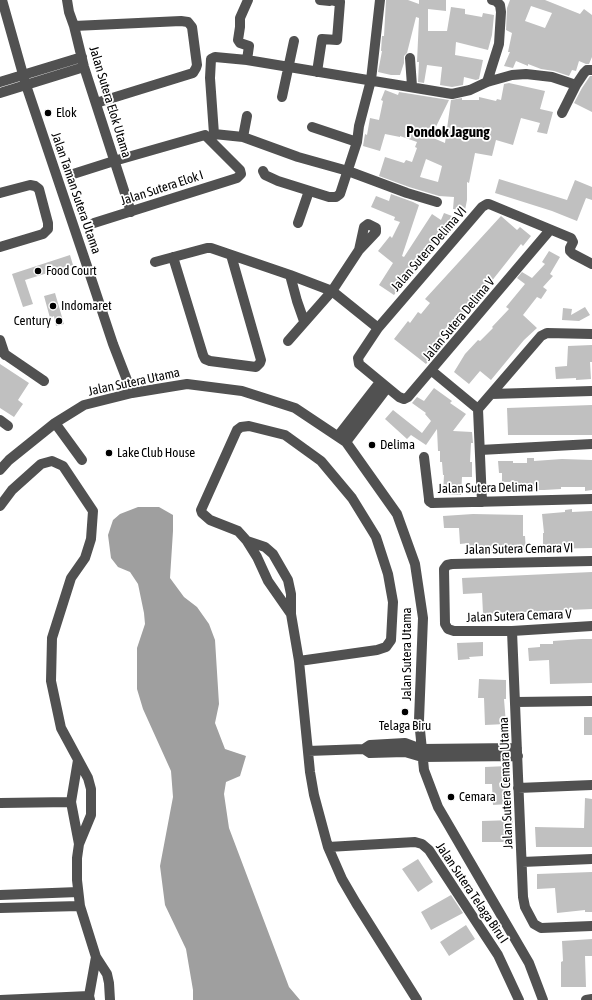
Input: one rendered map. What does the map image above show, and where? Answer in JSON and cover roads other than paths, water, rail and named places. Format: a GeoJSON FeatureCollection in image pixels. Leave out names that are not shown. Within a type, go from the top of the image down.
{"type":"FeatureCollection","features":[{"type":"Feature","properties":{"kind":"street","name":"Jalan Taman Sutera Utama"},"geometry":{"type":"LineString","coordinates":[[2,0],[26,85],[113,344],[132,393]]}},
{"type":"Feature","properties":{"kind":"street","name":"Jalan Sutera Elok Utama"},"geometry":{"type":"LineString","coordinates":[[67,0],[83,62],[131,212]]}},
{"type":"Feature","properties":{"kind":"street"},"geometry":{"type":"LineString","coordinates":[[247,60],[249,46],[240,43],[238,40],[240,18],[248,0]]}},
{"type":"Feature","properties":{"kind":"street"},"geometry":{"type":"LineString","coordinates":[[317,72],[322,39],[337,40],[340,2],[320,0]]}},
{"type":"Feature","properties":{"kind":"street"},"geometry":{"type":"LineString","coordinates":[[263,171],[265,175],[278,181],[329,197],[336,197],[340,194],[356,142],[370,80],[380,0]]}},
{"type":"Feature","properties":{"kind":"street"},"geometry":{"type":"LineString","coordinates":[[487,82],[499,44],[501,12],[500,5],[496,1],[492,0]]}},
{"type":"Feature","properties":{"kind":"street"},"geometry":{"type":"LineString","coordinates":[[74,26],[181,21],[188,22],[192,27],[197,65],[195,71],[190,74],[96,103]]}},
{"type":"Feature","properties":{"kind":"street"},"geometry":{"type":"LineString","coordinates":[[282,97],[294,41]]}},
{"type":"Feature","properties":{"kind":"street"},"geometry":{"type":"LineString","coordinates":[[437,202],[348,171],[298,157],[243,137],[214,134],[210,78],[211,59],[215,57],[247,60],[412,86],[452,94],[470,90],[487,82],[512,75],[526,74],[552,77],[576,85]]}},
{"type":"Feature","properties":{"kind":"street"},"geometry":{"type":"LineString","coordinates":[[410,58],[412,86]]}},
{"type":"Feature","properties":{"kind":"street"},"geometry":{"type":"LineString","coordinates":[[0,82],[23,75],[83,62]]}},
{"type":"Feature","properties":{"kind":"street"},"geometry":{"type":"LineString","coordinates":[[0,93],[26,85],[83,62]]}},
{"type":"Feature","properties":{"kind":"street"},"geometry":{"type":"LineString","coordinates":[[562,113],[576,85],[584,73],[587,70],[592,70]]}},
{"type":"Feature","properties":{"kind":"street"},"geometry":{"type":"LineString","coordinates":[[243,137],[247,116]]}},
{"type":"Feature","properties":{"kind":"street"},"geometry":{"type":"LineString","coordinates":[[312,127],[356,142]]}},
{"type":"Feature","properties":{"kind":"street","name":"Jalan Sutera Elok I"},"geometry":{"type":"LineString","coordinates":[[94,223],[237,178],[240,174],[240,170],[205,135],[114,161]]}},
{"type":"Feature","properties":{"kind":"street"},"geometry":{"type":"LineString","coordinates":[[70,175],[114,161]]}},
{"type":"Feature","properties":{"kind":"street"},"geometry":{"type":"LineString","coordinates":[[0,193],[30,185],[35,186],[39,189],[48,223],[48,229],[43,234],[0,247]]}},
{"type":"Feature","properties":{"kind":"street"},"geometry":{"type":"LineString","coordinates":[[298,223],[309,191]]}},
{"type":"Feature","properties":{"kind":"street","name":"Jalan Sutera Delima VI"},"geometry":{"type":"LineString","coordinates":[[384,385],[359,364],[358,358],[378,328],[482,207],[487,204],[571,238],[573,242],[570,251],[592,264]]}},
{"type":"Feature","properties":{"kind":"street","name":"Jalan Sutera Delima V"},"geometry":{"type":"LineString","coordinates":[[384,385],[399,397],[408,397],[432,371],[550,230]]}},
{"type":"Feature","properties":{"kind":"street"},"geometry":{"type":"LineString","coordinates":[[155,262],[206,248],[211,248],[332,291],[378,328]]}},
{"type":"Feature","properties":{"kind":"street"},"geometry":{"type":"LineString","coordinates":[[288,341],[332,291],[359,250]]}},
{"type":"Feature","properties":{"kind":"street"},"geometry":{"type":"LineString","coordinates":[[173,257],[205,359],[210,361],[256,367],[260,364],[261,360],[231,255]]}},
{"type":"Feature","properties":{"kind":"street"},"geometry":{"type":"LineString","coordinates":[[290,275],[304,322]]}},
{"type":"Feature","properties":{"kind":"street"},"geometry":{"type":"LineString","coordinates":[[482,502],[478,408],[541,336],[547,333],[592,334]]}},
{"type":"Feature","properties":{"kind":"street"},"geometry":{"type":"LineString","coordinates":[[0,340],[3,353],[44,381]]}},
{"type":"Feature","properties":{"kind":"street"},"geometry":{"type":"LineString","coordinates":[[432,371],[478,408]]}},
{"type":"Feature","properties":{"kind":"street","name":"Jalan Sutera Utama"},"geometry":{"type":"LineString","coordinates":[[0,470],[9,460],[55,423],[84,406],[132,393],[187,384],[242,391],[295,408],[342,439],[397,514],[415,564],[423,618],[419,720],[424,770],[438,807],[529,964],[543,1000]]}},
{"type":"Feature","properties":{"kind":"street"},"geometry":{"type":"LineString","coordinates":[[342,439],[384,385]]}},
{"type":"Feature","properties":{"kind":"street"},"geometry":{"type":"LineString","coordinates":[[491,394],[592,391]]}},
{"type":"Feature","properties":{"kind":"street"},"geometry":{"type":"LineString","coordinates":[[55,423],[82,460]]}},
{"type":"Feature","properties":{"kind":"street"},"geometry":{"type":"LineString","coordinates":[[291,614],[268,581],[257,557],[247,541],[238,531],[210,520],[202,513],[201,510],[237,430],[241,427],[249,426],[285,435],[321,461],[352,498],[376,537],[388,574],[393,602],[391,640],[386,647],[377,650],[299,660]]}},
{"type":"Feature","properties":{"kind":"street"},"geometry":{"type":"LineString","coordinates":[[480,450],[592,444]]}},
{"type":"Feature","properties":{"kind":"street","name":"Jalan Sutera Delima I"},"geometry":{"type":"LineString","coordinates":[[424,457],[429,501],[432,503],[592,498]]}},
{"type":"Feature","properties":{"kind":"street"},"geometry":{"type":"LineString","coordinates":[[0,506],[12,490],[41,464],[52,461],[63,466],[93,511],[91,539],[84,558],[71,578],[52,638],[51,682],[61,728],[88,778],[91,789],[91,815],[79,844],[76,871],[80,906],[96,957],[106,974],[109,983],[110,1000]]}},
{"type":"Feature","properties":{"kind":"street"},"geometry":{"type":"LineString","coordinates":[[247,541],[265,547],[274,554],[288,580],[291,594],[291,614],[299,660],[314,795],[328,847],[342,879],[417,1000]]}},
{"type":"Feature","properties":{"kind":"street","name":"Jalan Sutera Cemara VI"},"geometry":{"type":"LineString","coordinates":[[448,629],[445,624],[444,569],[447,565],[592,561]]}},
{"type":"Feature","properties":{"kind":"street","name":"Jalan Sutera Cemara V"},"geometry":{"type":"LineString","coordinates":[[448,629],[454,632],[512,631],[592,626]]}},
{"type":"Feature","properties":{"kind":"street","name":"Jalan Sutera Cemara Utama"},"geometry":{"type":"LineString","coordinates":[[512,631],[518,752],[522,897],[525,907],[534,924],[541,928],[592,926]]}},
{"type":"Feature","properties":{"kind":"street"},"geometry":{"type":"LineString","coordinates":[[516,702],[592,700]]}},
{"type":"Feature","properties":{"kind":"street"},"geometry":{"type":"LineString","coordinates":[[308,751],[364,749],[370,745],[405,747],[422,753],[518,752]]}},
{"type":"Feature","properties":{"kind":"street"},"geometry":{"type":"LineString","coordinates":[[78,760],[71,802],[79,844]]}},
{"type":"Feature","properties":{"kind":"street"},"geometry":{"type":"LineString","coordinates":[[518,788],[592,785]]}},
{"type":"Feature","properties":{"kind":"street"},"geometry":{"type":"LineString","coordinates":[[0,803],[71,802]]}},
{"type":"Feature","properties":{"kind":"street","name":"Jalan Sutera Telaga Biru I"},"geometry":{"type":"LineString","coordinates":[[328,847],[415,842],[422,844],[429,850],[498,955],[519,1000]]}},
{"type":"Feature","properties":{"kind":"street"},"geometry":{"type":"LineString","coordinates":[[522,862],[592,859]]}},
{"type":"Feature","properties":{"kind":"street"},"geometry":{"type":"LineString","coordinates":[[0,895],[78,892]]}},
{"type":"Feature","properties":{"kind":"street"},"geometry":{"type":"LineString","coordinates":[[26,894],[27,907]]}},
{"type":"Feature","properties":{"kind":"street"},"geometry":{"type":"LineString","coordinates":[[0,908],[80,906]]}},
{"type":"Feature","properties":{"kind":"street"},"geometry":{"type":"LineString","coordinates":[[0,1000],[90,998],[96,957]]}},
{"type":"Feature","properties":{"kind":"street"},"geometry":{"type":"LineString","coordinates":[[586,1000],[592,999]]}},
{"type":"Feature","properties":{"kind":"place","name":"Elok"},"geometry":{"type":"Point","coordinates":[48,113]}},
{"type":"Feature","properties":{"kind":"place","name":"Food Court"},"geometry":{"type":"Point","coordinates":[38,271]}},
{"type":"Feature","properties":{"kind":"place","name":"Indomaret"},"geometry":{"type":"Point","coordinates":[53,306]}},
{"type":"Feature","properties":{"kind":"place","name":"Century"},"geometry":{"type":"Point","coordinates":[59,321]}},
{"type":"Feature","properties":{"kind":"place","name":"Delima"},"geometry":{"type":"Point","coordinates":[372,445]}},
{"type":"Feature","properties":{"kind":"place","name":"Lake Club House"},"geometry":{"type":"Point","coordinates":[109,453]}},
{"type":"Feature","properties":{"kind":"place","name":"Telaga Biru"},"geometry":{"type":"Point","coordinates":[405,712]}},
{"type":"Feature","properties":{"kind":"place","name":"Cemara"},"geometry":{"type":"Point","coordinates":[451,797]}},
{"type":"Feature","properties":{"kind":"district","name":"Pondok Jagung"},"geometry":{"type":"Point","coordinates":[448,132]}}]}
